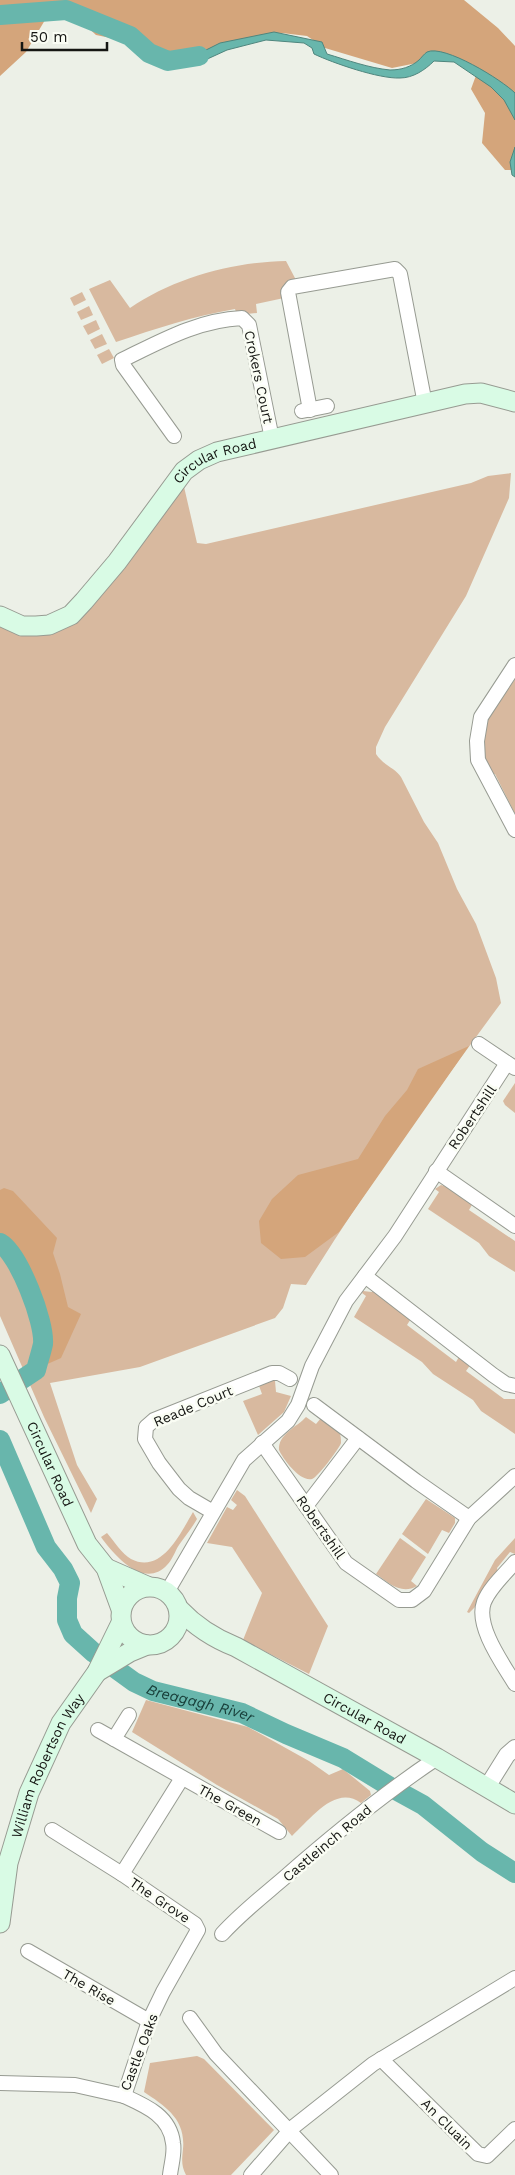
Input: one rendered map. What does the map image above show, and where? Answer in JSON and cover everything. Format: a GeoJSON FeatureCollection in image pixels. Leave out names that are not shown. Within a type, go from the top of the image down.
{"type":"FeatureCollection","features":[{"type":"Feature","properties":{"kind":"main road","name":"Circular Road"},"geometry":{"type":"LineString","coordinates":[[0,616],[22,626],[36,626],[50,625],[71,614],[117,562],[184,471],[198,460],[217,452],[465,394],[481,393],[496,395],[515,402]]}},
{"type":"Feature","properties":{"kind":"main road","name":"Circular Road"},"geometry":{"type":"LineString","coordinates":[[0,1356],[87,1544],[106,1568],[119,1623]]}},
{"type":"Feature","properties":{"kind":"main road","name":"Circular Road"},"geometry":{"type":"LineString","coordinates":[[106,1568],[147,1586]]}},
{"type":"Feature","properties":{"kind":"main road"},"geometry":{"type":"LineString","coordinates":[[100,1669],[138,1649],[161,1644],[176,1630],[180,1616],[176,1602],[167,1592],[154,1586],[147,1586],[128,1596],[119,1623],[128,1635],[140,1644],[138,1649]]}},
{"type":"Feature","properties":{"kind":"main road","name":"Circular Road"},"geometry":{"type":"LineString","coordinates":[[179,1609],[193,1624],[213,1638],[236,1647],[437,1758],[515,1804]]}},
{"type":"Feature","properties":{"kind":"main road","name":"William Robertson Way"},"geometry":{"type":"LineString","coordinates":[[0,1923],[8,1863],[29,1793],[62,1723],[100,1669],[119,1623]]}},
{"type":"Feature","properties":{"kind":"main road","name":"Circular Road"},"geometry":{"type":"LineString","coordinates":[[167,1640],[187,1637],[213,1638]]}},
{"type":"Feature","properties":{"kind":"street"},"geometry":{"type":"LineString","coordinates":[[327,406],[306,410],[288,292],[292,287],[395,269],[400,274],[425,404]]}},
{"type":"Feature","properties":{"kind":"street","name":"Crokers Court"},"geometry":{"type":"LineString","coordinates":[[174,436],[123,365],[122,360],[186,329],[222,319],[242,318],[249,325],[272,439]]}},
{"type":"Feature","properties":{"kind":"street"},"geometry":{"type":"LineString","coordinates":[[515,665],[480,717],[477,741],[478,760],[515,830]]}},
{"type":"Feature","properties":{"kind":"street","name":"Robertshill"},"geometry":{"type":"LineString","coordinates":[[167,1592],[244,1460],[288,1421],[298,1405],[312,1366],[344,1306],[395,1236],[436,1171],[511,1066],[479,1044]]}},
{"type":"Feature","properties":{"kind":"street"},"geometry":{"type":"LineString","coordinates":[[436,1171],[515,1226]]}},
{"type":"Feature","properties":{"kind":"street"},"geometry":{"type":"LineString","coordinates":[[365,1276],[493,1375],[506,1384],[515,1386]]}},
{"type":"Feature","properties":{"kind":"street","name":"Reade Court"},"geometry":{"type":"LineString","coordinates":[[213,1512],[189,1498],[179,1489],[145,1439],[146,1427],[154,1420],[272,1373],[279,1373],[290,1379]]}},
{"type":"Feature","properties":{"kind":"street"},"geometry":{"type":"LineString","coordinates":[[314,1405],[416,1482],[468,1518]]}},
{"type":"Feature","properties":{"kind":"street"},"geometry":{"type":"LineString","coordinates":[[306,1506],[358,1438]]}},
{"type":"Feature","properties":{"kind":"street","name":"Robertshill"},"geometry":{"type":"LineString","coordinates":[[262,1443],[346,1563],[399,1600],[412,1600],[424,1591],[468,1518],[515,1476]]}},
{"type":"Feature","properties":{"kind":"street"},"geometry":{"type":"LineString","coordinates":[[515,1562],[492,1588],[483,1603],[482,1620],[489,1638],[515,1684]]}},
{"type":"Feature","properties":{"kind":"street"},"geometry":{"type":"LineString","coordinates":[[114,1739],[129,1715]]}},
{"type":"Feature","properties":{"kind":"street","name":"The Green"},"geometry":{"type":"LineString","coordinates":[[98,1730],[279,1832]]}},
{"type":"Feature","properties":{"kind":"street"},"geometry":{"type":"LineString","coordinates":[[487,1787],[507,1755],[515,1748]]}},
{"type":"Feature","properties":{"kind":"street","name":"Castleinch Road"},"geometry":{"type":"LineString","coordinates":[[222,1934],[236,1919],[314,1852],[380,1798],[437,1758]]}},
{"type":"Feature","properties":{"kind":"street","name":"The Green"},"geometry":{"type":"LineString","coordinates":[[159,1815],[182,1778]]}},
{"type":"Feature","properties":{"kind":"street","name":"The Grove"},"geometry":{"type":"LineString","coordinates":[[122,1874],[159,1815]]}},
{"type":"Feature","properties":{"kind":"street","name":"The Grove"},"geometry":{"type":"LineString","coordinates":[[52,1830],[122,1874],[198,1927]]}},
{"type":"Feature","properties":{"kind":"street","name":"Castle Oaks"},"geometry":{"type":"LineString","coordinates":[[0,2083],[75,2085],[124,2096],[149,2021],[163,1992],[197,1934],[198,1927]]}},
{"type":"Feature","properties":{"kind":"street","name":"The Rise"},"geometry":{"type":"LineString","coordinates":[[28,1951],[149,2021]]}},
{"type":"Feature","properties":{"kind":"street"},"geometry":{"type":"LineString","coordinates":[[251,2175],[289,2132],[372,2064],[515,1978]]}},
{"type":"Feature","properties":{"kind":"street"},"geometry":{"type":"LineString","coordinates":[[190,2018],[216,2054],[331,2175]]}},
{"type":"Feature","properties":{"kind":"street","name":"An Cluain"},"geometry":{"type":"LineString","coordinates":[[381,2059],[478,2154],[487,2156],[515,2129]]}},
{"type":"Feature","properties":{"kind":"street"},"geometry":{"type":"LineString","coordinates":[[124,2096],[151,2108],[161,2117],[170,2131],[174,2145],[170,2175]]}},
{"type":"Feature","properties":{"kind":"shaded area"},"geometry":{"type":"Polygon","coordinates":[[[0,0],[464,0],[498,28],[515,46],[515,170],[505,170],[482,143],[485,113],[471,89],[478,70],[440,52],[417,63],[392,68],[325,48],[307,36],[282,33],[236,43],[200,56],[165,58],[130,42],[96,35],[69,10],[45,20],[26,52],[0,76],[0,0]]]}},
{"type":"Feature","properties":{"kind":"shaded area"},"geometry":{"type":"Polygon","coordinates":[[[286,261],[296,280],[284,298],[256,304],[257,313],[237,315],[235,309],[205,315],[116,342],[89,289],[110,280],[130,308],[147,297],[185,280],[225,268],[286,261]]]}},
{"type":"Feature","properties":{"kind":"shaded area"},"geometry":{"type":"Polygon","coordinates":[[[82,292],[86,300],[74,306],[70,298],[82,292]]]}},
{"type":"Feature","properties":{"kind":"shaded area"},"geometry":{"type":"Polygon","coordinates":[[[89,306],[93,315],[81,320],[77,312],[89,306]]]}},
{"type":"Feature","properties":{"kind":"shaded area"},"geometry":{"type":"Polygon","coordinates":[[[96,320],[100,329],[88,335],[83,326],[96,320]]]}},
{"type":"Feature","properties":{"kind":"shaded area"},"geometry":{"type":"Polygon","coordinates":[[[102,334],[107,344],[95,349],[90,340],[102,334]]]}},
{"type":"Feature","properties":{"kind":"shaded area"},"geometry":{"type":"Polygon","coordinates":[[[109,349],[114,358],[102,364],[97,355],[109,349]]]}},
{"type":"Feature","properties":{"kind":"shaded area"},"geometry":{"type":"Polygon","coordinates":[[[511,473],[509,498],[466,596],[385,727],[376,747],[376,754],[379,758],[401,777],[424,822],[438,843],[457,889],[476,924],[496,978],[501,1003],[400,1142],[306,1285],[291,1284],[283,1308],[275,1318],[140,1367],[50,1383],[77,1465],[97,1499],[91,1513],[44,1417],[0,1316],[0,625],[61,629],[182,478],[197,543],[206,544],[471,483],[488,476],[511,473]]]}},
{"type":"Feature","properties":{"kind":"shaded area"},"geometry":{"type":"Polygon","coordinates":[[[515,679],[515,814],[495,774],[489,774],[484,743],[488,712],[493,711],[515,679]]]}},
{"type":"Feature","properties":{"kind":"shaded area"},"geometry":{"type":"Polygon","coordinates":[[[469,1046],[339,1232],[305,1257],[281,1259],[261,1243],[259,1221],[272,1199],[298,1175],[358,1159],[385,1116],[407,1090],[418,1069],[469,1046]]]}},
{"type":"Feature","properties":{"kind":"shaded area"},"geometry":{"type":"Polygon","coordinates":[[[515,1083],[515,1113],[503,1101],[515,1083]]]}},
{"type":"Feature","properties":{"kind":"shaded area"},"geometry":{"type":"Polygon","coordinates":[[[441,1185],[447,1187],[448,1185],[473,1203],[469,1210],[515,1241],[515,1272],[489,1256],[479,1243],[428,1209],[439,1192],[435,1189],[441,1185]]]}},
{"type":"Feature","properties":{"kind":"shaded area"},"geometry":{"type":"Polygon","coordinates":[[[4,1188],[13,1191],[57,1238],[53,1253],[68,1307],[81,1314],[61,1358],[43,1366],[46,1332],[35,1291],[15,1253],[0,1235],[0,1190],[4,1188]]]}},
{"type":"Feature","properties":{"kind":"shaded area"},"geometry":{"type":"Polygon","coordinates":[[[374,1289],[412,1317],[407,1325],[456,1362],[460,1355],[471,1364],[466,1371],[504,1399],[515,1399],[515,1434],[481,1411],[473,1400],[433,1374],[422,1362],[354,1317],[366,1296],[362,1293],[363,1291],[372,1292],[374,1289]]]}},
{"type":"Feature","properties":{"kind":"shaded area"},"geometry":{"type":"Polygon","coordinates":[[[271,1378],[275,1381],[276,1392],[291,1396],[284,1412],[258,1435],[243,1401],[262,1394],[258,1383],[271,1378]]]}},
{"type":"Feature","properties":{"kind":"shaded area"},"geometry":{"type":"Polygon","coordinates":[[[306,1417],[316,1424],[321,1418],[338,1430],[341,1439],[341,1443],[332,1457],[312,1479],[307,1479],[297,1474],[279,1450],[285,1435],[306,1417]]]}},
{"type":"Feature","properties":{"kind":"shaded area"},"geometry":{"type":"Polygon","coordinates":[[[237,1490],[245,1496],[328,1626],[309,1674],[243,1640],[262,1593],[232,1547],[207,1543],[227,1507],[233,1510],[237,1505],[231,1500],[237,1490]]]}},
{"type":"Feature","properties":{"kind":"shaded area"},"geometry":{"type":"Polygon","coordinates":[[[426,1499],[455,1518],[455,1523],[449,1533],[442,1530],[428,1554],[402,1534],[426,1499]]]}},
{"type":"Feature","properties":{"kind":"shaded area"},"geometry":{"type":"Polygon","coordinates":[[[193,1512],[197,1519],[193,1526],[169,1563],[158,1572],[149,1574],[139,1572],[130,1567],[101,1537],[107,1533],[121,1551],[131,1559],[142,1562],[152,1561],[169,1549],[193,1512]]]}},
{"type":"Feature","properties":{"kind":"shaded area"},"geometry":{"type":"Polygon","coordinates":[[[400,1538],[426,1557],[411,1581],[417,1586],[406,1589],[395,1587],[376,1574],[400,1538]]]}},
{"type":"Feature","properties":{"kind":"shaded area"},"geometry":{"type":"Polygon","coordinates":[[[515,1538],[515,1554],[510,1552],[497,1568],[498,1572],[478,1604],[469,1613],[467,1612],[495,1560],[515,1538]]]}},
{"type":"Feature","properties":{"kind":"shaded area"},"geometry":{"type":"Polygon","coordinates":[[[146,1700],[248,1727],[309,1761],[329,1775],[343,1769],[370,1791],[371,1795],[361,1803],[351,1798],[332,1801],[324,1806],[292,1836],[278,1819],[217,1785],[132,1732],[146,1700]]]}},
{"type":"Feature","properties":{"kind":"shaded area"},"geometry":{"type":"Polygon","coordinates":[[[197,2056],[204,2059],[274,2130],[231,2175],[186,2175],[182,2162],[183,2139],[178,2121],[166,2108],[144,2092],[150,2063],[197,2056]]]}},
{"type":"Feature","properties":{"kind":"water"},"geometry":{"type":"Polygon","coordinates":[[[274,32],[322,42],[327,54],[366,66],[390,70],[409,66],[427,52],[446,53],[486,72],[515,93],[515,120],[504,100],[491,87],[454,62],[434,61],[414,75],[405,78],[391,78],[356,70],[322,58],[314,54],[312,48],[304,43],[266,40],[227,50],[203,61],[173,64],[173,59],[200,53],[220,43],[274,32]]]}},
{"type":"Feature","properties":{"kind":"water"},"geometry":{"type":"Polygon","coordinates":[[[515,147],[515,177],[512,175],[510,162],[515,147]]]}},
{"type":"Feature","properties":{"kind":"waterway","name":"Breagagh River"},"geometry":{"type":"LineString","coordinates":[[0,15],[66,10],[130,36],[149,53],[168,61],[199,56]]}},
{"type":"Feature","properties":{"kind":"waterway","name":"Breagagh River"},"geometry":{"type":"LineString","coordinates":[[0,1243],[15,1260],[22,1274],[35,1305],[43,1334],[43,1344],[36,1370],[0,1394]]}},
{"type":"Feature","properties":{"kind":"waterway","name":"Breagagh River"},"geometry":{"type":"LineString","coordinates":[[0,1440],[46,1547],[63,1569],[70,1583],[67,1598],[67,1620],[73,1634],[94,1653],[134,1682],[153,1691],[242,1713],[343,1758],[423,1805],[482,1852],[515,1873]]}}]}
